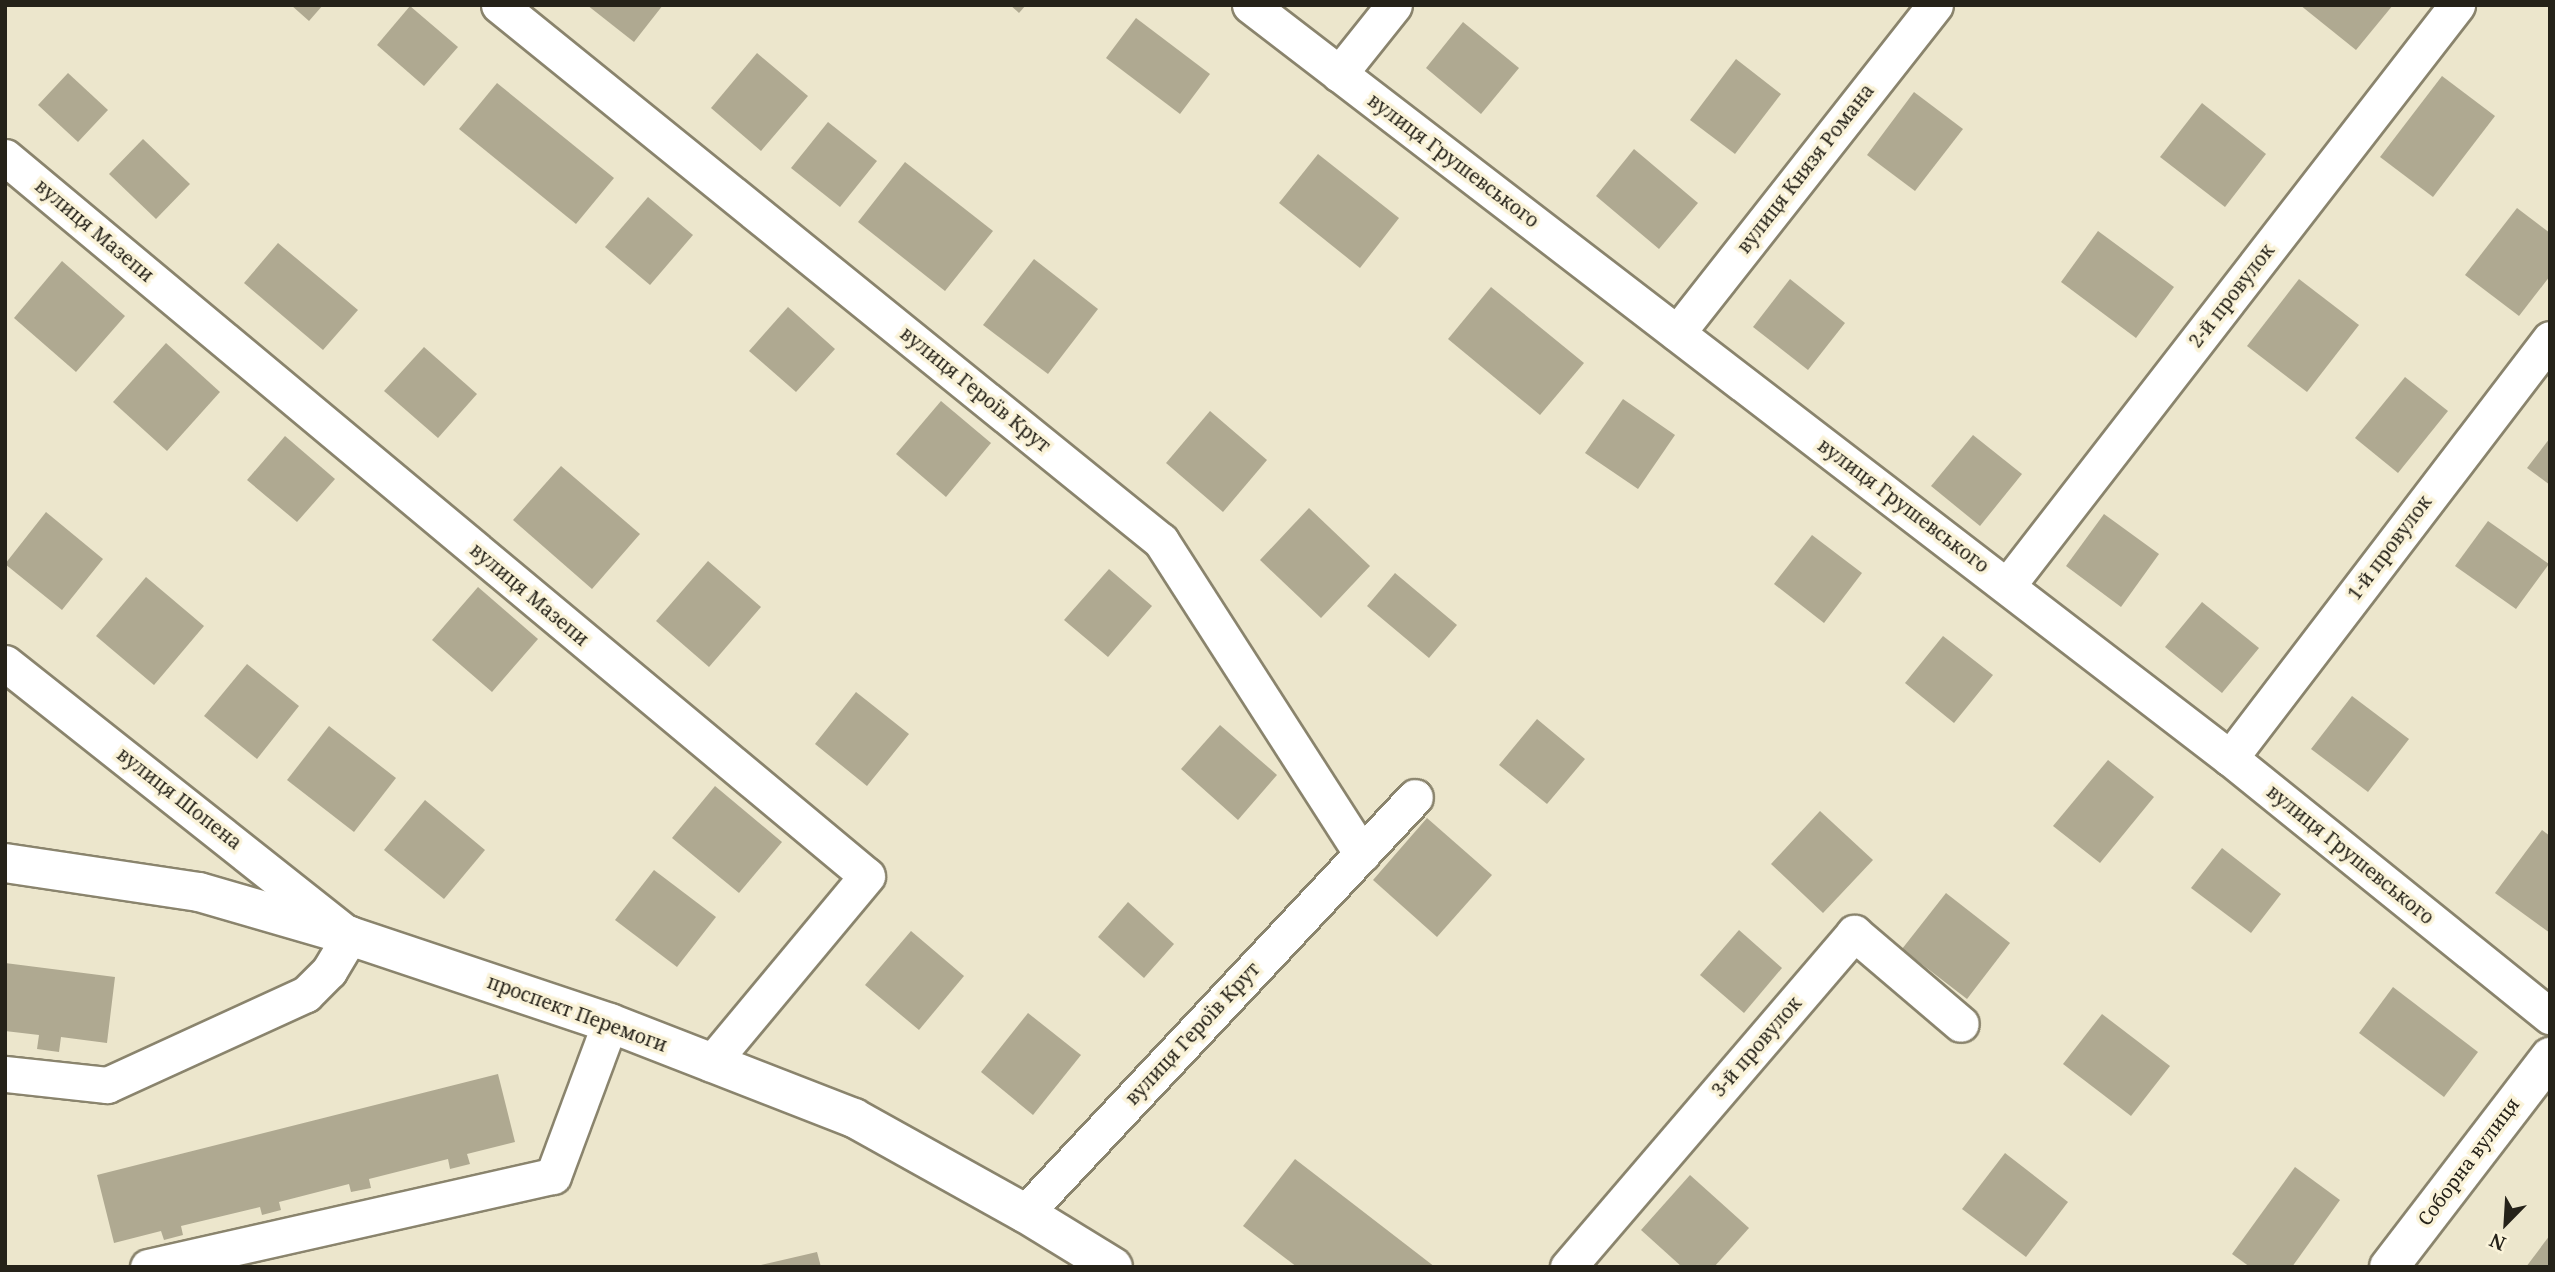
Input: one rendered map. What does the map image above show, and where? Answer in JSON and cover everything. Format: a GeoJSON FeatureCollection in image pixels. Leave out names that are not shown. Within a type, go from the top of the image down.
{"type":"FeatureCollection","features":[{"type":"Feature","properties":{"kind":"street","name":"вулиця Героїв Крут"},"geometry":{"type":"LineString","coordinates":[[499,5],[1161,541],[1362,854]]}},
{"type":"Feature","properties":{"kind":"street","name":"вулиця Грушевського"},"geometry":{"type":"LineString","coordinates":[[1250,5],[2230,758],[2550,1016]]}},
{"type":"Feature","properties":{"kind":"street"},"geometry":{"type":"LineString","coordinates":[[1339,74],[1394,5]]}},
{"type":"Feature","properties":{"kind":"street","name":"вулиця Князя Романа"},"geometry":{"type":"LineString","coordinates":[[1677,333],[1935,5]]}},
{"type":"Feature","properties":{"kind":"street","name":"2-й провулок"},"geometry":{"type":"LineString","coordinates":[[2007,586],[2457,5]]}},
{"type":"Feature","properties":{"kind":"street","name":"вулиця Мазепи"},"geometry":{"type":"LineString","coordinates":[[5,157],[867,876],[710,1063]]}},
{"type":"Feature","properties":{"kind":"street","name":"1-й провулок"},"geometry":{"type":"LineString","coordinates":[[2230,758],[2550,339]]}},
{"type":"Feature","properties":{"kind":"street","name":"вулиця Шопена"},"geometry":{"type":"LineString","coordinates":[[5,663],[350,936]]}},
{"type":"Feature","properties":{"kind":"street","name":"вулиця Героїв Крут"},"geometry":{"type":"LineString","coordinates":[[1025,1213],[1415,797]]}},
{"type":"Feature","properties":{"kind":"street","name":"проспект Перемоги"},"geometry":{"type":"LineString","coordinates":[[5,863],[199,892],[350,936],[610,1023],[854,1118],[1025,1213],[1113,1267]]}},
{"type":"Feature","properties":{"kind":"street","name":"3-й провулок"},"geometry":{"type":"LineString","coordinates":[[1568,1267],[1854,933],[1961,1024]]}},
{"type":"Feature","properties":{"kind":"street"},"geometry":{"type":"LineString","coordinates":[[5,1074],[107,1085],[306,994],[329,971],[350,936]]}},
{"type":"Feature","properties":{"kind":"street"},"geometry":{"type":"LineString","coordinates":[[148,1267],[553,1176],[610,1023]]}},
{"type":"Feature","properties":{"kind":"street","name":"Соборна вулиця"},"geometry":{"type":"LineString","coordinates":[[2389,1267],[2550,1057]]}},
{"type":"Feature","properties":{"kind":"building"},"geometry":{"type":"Polygon","coordinates":[[[291,5],[323,5],[309,21],[291,5]]]}},
{"type":"Feature","properties":{"kind":"building"},"geometry":{"type":"Polygon","coordinates":[[[587,5],[663,5],[634,42],[587,5]]]}},
{"type":"Feature","properties":{"kind":"building"},"geometry":{"type":"Polygon","coordinates":[[[1010,5],[1026,5],[1019,13],[1010,5]]]}},
{"type":"Feature","properties":{"kind":"building"},"geometry":{"type":"Polygon","coordinates":[[[2300,5],[2393,5],[2356,50],[2300,5]]]}},
{"type":"Feature","properties":{"kind":"building"},"geometry":{"type":"Polygon","coordinates":[[[410,6],[458,47],[424,86],[377,45],[410,6]]]}},
{"type":"Feature","properties":{"kind":"building"},"geometry":{"type":"Polygon","coordinates":[[[1136,18],[1210,74],[1180,114],[1106,58],[1136,18]]]}},
{"type":"Feature","properties":{"kind":"building"},"geometry":{"type":"Polygon","coordinates":[[[1463,22],[1519,68],[1481,114],[1426,68],[1463,22]]]}},
{"type":"Feature","properties":{"kind":"building"},"geometry":{"type":"Polygon","coordinates":[[[757,53],[808,96],[761,151],[711,108],[757,53]]]}},
{"type":"Feature","properties":{"kind":"building"},"geometry":{"type":"Polygon","coordinates":[[[1736,59],[1781,94],[1735,154],[1690,120],[1736,59]]]}},
{"type":"Feature","properties":{"kind":"building"},"geometry":{"type":"Polygon","coordinates":[[[68,73],[108,110],[78,142],[38,105],[68,73]]]}},
{"type":"Feature","properties":{"kind":"building"},"geometry":{"type":"Polygon","coordinates":[[[2442,76],[2495,116],[2433,197],[2380,157],[2442,76]]]}},
{"type":"Feature","properties":{"kind":"building"},"geometry":{"type":"Polygon","coordinates":[[[497,83],[614,178],[576,224],[459,129],[497,83]]]}},
{"type":"Feature","properties":{"kind":"building"},"geometry":{"type":"Polygon","coordinates":[[[1914,92],[1963,129],[1915,191],[1867,155],[1914,92]]]}},
{"type":"Feature","properties":{"kind":"building"},"geometry":{"type":"Polygon","coordinates":[[[2202,103],[2266,154],[2225,207],[2160,157],[2202,103]]]}},
{"type":"Feature","properties":{"kind":"building"},"geometry":{"type":"Polygon","coordinates":[[[828,122],[877,161],[840,207],[791,168],[828,122]]]}},
{"type":"Feature","properties":{"kind":"building"},"geometry":{"type":"Polygon","coordinates":[[[143,139],[190,184],[156,219],[109,174],[143,139]]]}},
{"type":"Feature","properties":{"kind":"building"},"geometry":{"type":"Polygon","coordinates":[[[1634,149],[1698,203],[1659,249],[1596,196],[1634,149]]]}},
{"type":"Feature","properties":{"kind":"building"},"geometry":{"type":"Polygon","coordinates":[[[1318,154],[1399,218],[1360,268],[1279,203],[1318,154]]]}},
{"type":"Feature","properties":{"kind":"building"},"geometry":{"type":"Polygon","coordinates":[[[905,162],[993,231],[945,291],[858,222],[905,162]]]}},
{"type":"Feature","properties":{"kind":"building"},"geometry":{"type":"Polygon","coordinates":[[[648,197],[693,235],[650,285],[605,247],[648,197]]]}},
{"type":"Feature","properties":{"kind":"building"},"geometry":{"type":"Polygon","coordinates":[[[2517,208],[2550,233],[2550,276],[2519,316],[2465,275],[2517,208]]]}},
{"type":"Feature","properties":{"kind":"building"},"geometry":{"type":"Polygon","coordinates":[[[2098,231],[2174,287],[2136,338],[2061,282],[2098,231]]]}},
{"type":"Feature","properties":{"kind":"building"},"geometry":{"type":"Polygon","coordinates":[[[278,243],[358,310],[323,350],[244,283],[278,243]]]}},
{"type":"Feature","properties":{"kind":"building"},"geometry":{"type":"Polygon","coordinates":[[[1034,259],[1098,309],[1048,374],[983,325],[1034,259]]]}},
{"type":"Feature","properties":{"kind":"building"},"geometry":{"type":"Polygon","coordinates":[[[62,261],[125,316],[76,372],[14,318],[62,261]]]}},
{"type":"Feature","properties":{"kind":"building"},"geometry":{"type":"Polygon","coordinates":[[[1790,279],[1845,323],[1808,370],[1753,327],[1790,279]]]}},
{"type":"Feature","properties":{"kind":"building"},"geometry":{"type":"Polygon","coordinates":[[[2299,279],[2359,325],[2307,392],[2247,346],[2299,279]]]}},
{"type":"Feature","properties":{"kind":"building"},"geometry":{"type":"Polygon","coordinates":[[[1491,287],[1584,363],[1540,415],[1448,339],[1491,287]]]}},
{"type":"Feature","properties":{"kind":"building"},"geometry":{"type":"Polygon","coordinates":[[[788,307],[835,349],[796,392],[749,351],[788,307]]]}},
{"type":"Feature","properties":{"kind":"building"},"geometry":{"type":"Polygon","coordinates":[[[166,343],[220,392],[167,451],[113,402],[166,343]]]}},
{"type":"Feature","properties":{"kind":"building"},"geometry":{"type":"Polygon","coordinates":[[[424,347],[477,394],[438,438],[384,391],[424,347]]]}},
{"type":"Feature","properties":{"kind":"building"},"geometry":{"type":"Polygon","coordinates":[[[2405,377],[2448,411],[2398,473],[2355,438],[2405,377]]]}},
{"type":"Feature","properties":{"kind":"building"},"geometry":{"type":"Polygon","coordinates":[[[1623,399],[1675,435],[1638,489],[1585,453],[1623,399]]]}},
{"type":"Feature","properties":{"kind":"building"},"geometry":{"type":"Polygon","coordinates":[[[941,401],[991,443],[946,497],[896,454],[941,401]]]}},
{"type":"Feature","properties":{"kind":"building"},"geometry":{"type":"Polygon","coordinates":[[[1210,411],[1267,460],[1223,512],[1166,463],[1210,411]]]}},
{"type":"Feature","properties":{"kind":"building"},"geometry":{"type":"Polygon","coordinates":[[[1973,435],[2022,474],[1980,526],[1931,486],[1973,435]]]}},
{"type":"Feature","properties":{"kind":"building"},"geometry":{"type":"Polygon","coordinates":[[[285,436],[335,479],[297,522],[247,480],[285,436]]]}},
{"type":"Feature","properties":{"kind":"building"},"geometry":{"type":"Polygon","coordinates":[[[2550,438],[2550,485],[2527,468],[2550,438]]]}},
{"type":"Feature","properties":{"kind":"building"},"geometry":{"type":"Polygon","coordinates":[[[561,466],[640,534],[592,589],[513,520],[561,466]]]}},
{"type":"Feature","properties":{"kind":"building"},"geometry":{"type":"Polygon","coordinates":[[[1309,508],[1370,566],[1321,618],[1260,560],[1309,508]]]}},
{"type":"Feature","properties":{"kind":"building"},"geometry":{"type":"Polygon","coordinates":[[[46,512],[103,559],[62,610],[5,564],[46,512]]]}},
{"type":"Feature","properties":{"kind":"building"},"geometry":{"type":"Polygon","coordinates":[[[2104,514],[2159,554],[2121,607],[2066,566],[2104,514]]]}},
{"type":"Feature","properties":{"kind":"building"},"geometry":{"type":"Polygon","coordinates":[[[2488,521],[2549,564],[2516,609],[2455,566],[2488,521]]]}},
{"type":"Feature","properties":{"kind":"building"},"geometry":{"type":"Polygon","coordinates":[[[1812,535],[1862,573],[1824,623],[1774,584],[1812,535]]]}},
{"type":"Feature","properties":{"kind":"building"},"geometry":{"type":"Polygon","coordinates":[[[708,561],[761,607],[709,667],[656,621],[708,561]]]}},
{"type":"Feature","properties":{"kind":"building"},"geometry":{"type":"Polygon","coordinates":[[[1109,569],[1152,606],[1108,657],[1064,620],[1109,569]]]}},
{"type":"Feature","properties":{"kind":"building"},"geometry":{"type":"Polygon","coordinates":[[[1395,573],[1457,625],[1429,658],[1367,606],[1395,573]]]}},
{"type":"Feature","properties":{"kind":"building"},"geometry":{"type":"Polygon","coordinates":[[[146,577],[204,626],[154,685],[96,636],[146,577]]]}},
{"type":"Feature","properties":{"kind":"building"},"geometry":{"type":"Polygon","coordinates":[[[478,587],[538,639],[492,692],[432,640],[478,587]]]}},
{"type":"Feature","properties":{"kind":"building"},"geometry":{"type":"Polygon","coordinates":[[[2202,602],[2259,648],[2222,693],[2165,647],[2202,602]]]}},
{"type":"Feature","properties":{"kind":"building"},"geometry":{"type":"Polygon","coordinates":[[[1943,636],[1993,675],[1954,723],[1905,683],[1943,636]]]}},
{"type":"Feature","properties":{"kind":"building"},"geometry":{"type":"Polygon","coordinates":[[[247,664],[299,706],[257,759],[204,716],[247,664]]]}},
{"type":"Feature","properties":{"kind":"building"},"geometry":{"type":"Polygon","coordinates":[[[856,692],[909,734],[867,786],[815,744],[856,692]]]}},
{"type":"Feature","properties":{"kind":"building"},"geometry":{"type":"Polygon","coordinates":[[[2352,696],[2409,739],[2368,792],[2311,749],[2352,696]]]}},
{"type":"Feature","properties":{"kind":"building"},"geometry":{"type":"Polygon","coordinates":[[[1537,719],[1585,759],[1547,804],[1499,765],[1537,719]]]}},
{"type":"Feature","properties":{"kind":"building"},"geometry":{"type":"Polygon","coordinates":[[[1220,725],[1277,775],[1238,820],[1181,769],[1220,725]]]}},
{"type":"Feature","properties":{"kind":"building"},"geometry":{"type":"Polygon","coordinates":[[[329,726],[396,778],[354,832],[287,780],[329,726]]]}},
{"type":"Feature","properties":{"kind":"building"},"geometry":{"type":"Polygon","coordinates":[[[2108,760],[2154,797],[2100,863],[2053,826],[2108,760]]]}},
{"type":"Feature","properties":{"kind":"building"},"geometry":{"type":"Polygon","coordinates":[[[715,786],[782,842],[739,893],[672,838],[715,786]]]}},
{"type":"Feature","properties":{"kind":"building"},"geometry":{"type":"Polygon","coordinates":[[[425,800],[485,850],[444,899],[384,850],[425,800]]]}},
{"type":"Feature","properties":{"kind":"building"},"geometry":{"type":"Polygon","coordinates":[[[1820,811],[1873,860],[1823,913],[1771,864],[1820,811]]]}},
{"type":"Feature","properties":{"kind":"building"},"geometry":{"type":"Polygon","coordinates":[[[1427,818],[1492,875],[1437,937],[1373,880],[1427,818]]]}},
{"type":"Feature","properties":{"kind":"building"},"geometry":{"type":"Polygon","coordinates":[[[2542,830],[2550,836],[2550,933],[2495,893],[2542,830]]]}},
{"type":"Feature","properties":{"kind":"building"},"geometry":{"type":"Polygon","coordinates":[[[2222,848],[2281,894],[2251,933],[2191,888],[2222,848]]]}},
{"type":"Feature","properties":{"kind":"building"},"geometry":{"type":"Polygon","coordinates":[[[654,870],[716,917],[677,967],[615,920],[654,870]]]}},
{"type":"Feature","properties":{"kind":"building"},"geometry":{"type":"Polygon","coordinates":[[[1946,893],[2010,943],[1967,999],[1902,949],[1946,893]]]}},
{"type":"Feature","properties":{"kind":"building"},"geometry":{"type":"Polygon","coordinates":[[[1128,902],[1174,944],[1144,978],[1098,937],[1128,902]]]}},
{"type":"Feature","properties":{"kind":"building"},"geometry":{"type":"Polygon","coordinates":[[[1739,930],[1782,968],[1744,1013],[1700,975],[1739,930]]]}},
{"type":"Feature","properties":{"kind":"building"},"geometry":{"type":"Polygon","coordinates":[[[911,931],[964,976],[919,1030],[865,985],[911,931]]]}},
{"type":"Feature","properties":{"kind":"building"},"geometry":{"type":"Polygon","coordinates":[[[5,963],[115,977],[107,1043],[61,1037],[59,1052],[37,1049],[39,1035],[5,1031],[5,963]]]}},
{"type":"Feature","properties":{"kind":"building"},"geometry":{"type":"Polygon","coordinates":[[[2393,987],[2478,1052],[2444,1097],[2359,1033],[2393,987]]]}},
{"type":"Feature","properties":{"kind":"building"},"geometry":{"type":"Polygon","coordinates":[[[1028,1013],[1081,1055],[1033,1115],[981,1072],[1028,1013]]]}},
{"type":"Feature","properties":{"kind":"building"},"geometry":{"type":"Polygon","coordinates":[[[2102,1014],[2170,1066],[2131,1116],[2063,1064],[2102,1014]]]}},
{"type":"Feature","properties":{"kind":"building"},"geometry":{"type":"Polygon","coordinates":[[[498,1074],[515,1142],[467,1154],[470,1164],[450,1169],[448,1159],[369,1179],[371,1188],[351,1192],[349,1184],[279,1202],[281,1210],[262,1215],[260,1207],[181,1226],[183,1235],[164,1240],[161,1231],[114,1243],[97,1175],[498,1074]]]}},
{"type":"Feature","properties":{"kind":"building"},"geometry":{"type":"Polygon","coordinates":[[[2005,1153],[2068,1202],[2026,1257],[1962,1209],[2005,1153]]]}},
{"type":"Feature","properties":{"kind":"building"},"geometry":{"type":"Polygon","coordinates":[[[1295,1159],[1435,1267],[1297,1267],[1243,1226],[1295,1159]]]}},
{"type":"Feature","properties":{"kind":"building"},"geometry":{"type":"Polygon","coordinates":[[[2295,1167],[2340,1200],[2292,1267],[2250,1267],[2232,1254],[2295,1167]]]}},
{"type":"Feature","properties":{"kind":"building"},"geometry":{"type":"Polygon","coordinates":[[[1690,1175],[1749,1228],[1714,1267],[1682,1267],[1641,1230],[1690,1175]]]}},
{"type":"Feature","properties":{"kind":"building"},"geometry":{"type":"Polygon","coordinates":[[[2550,1235],[2550,1267],[2526,1267],[2550,1235]]]}},
{"type":"Feature","properties":{"kind":"building"},"geometry":{"type":"Polygon","coordinates":[[[817,1252],[821,1267],[757,1266],[817,1252]]]}}]}
